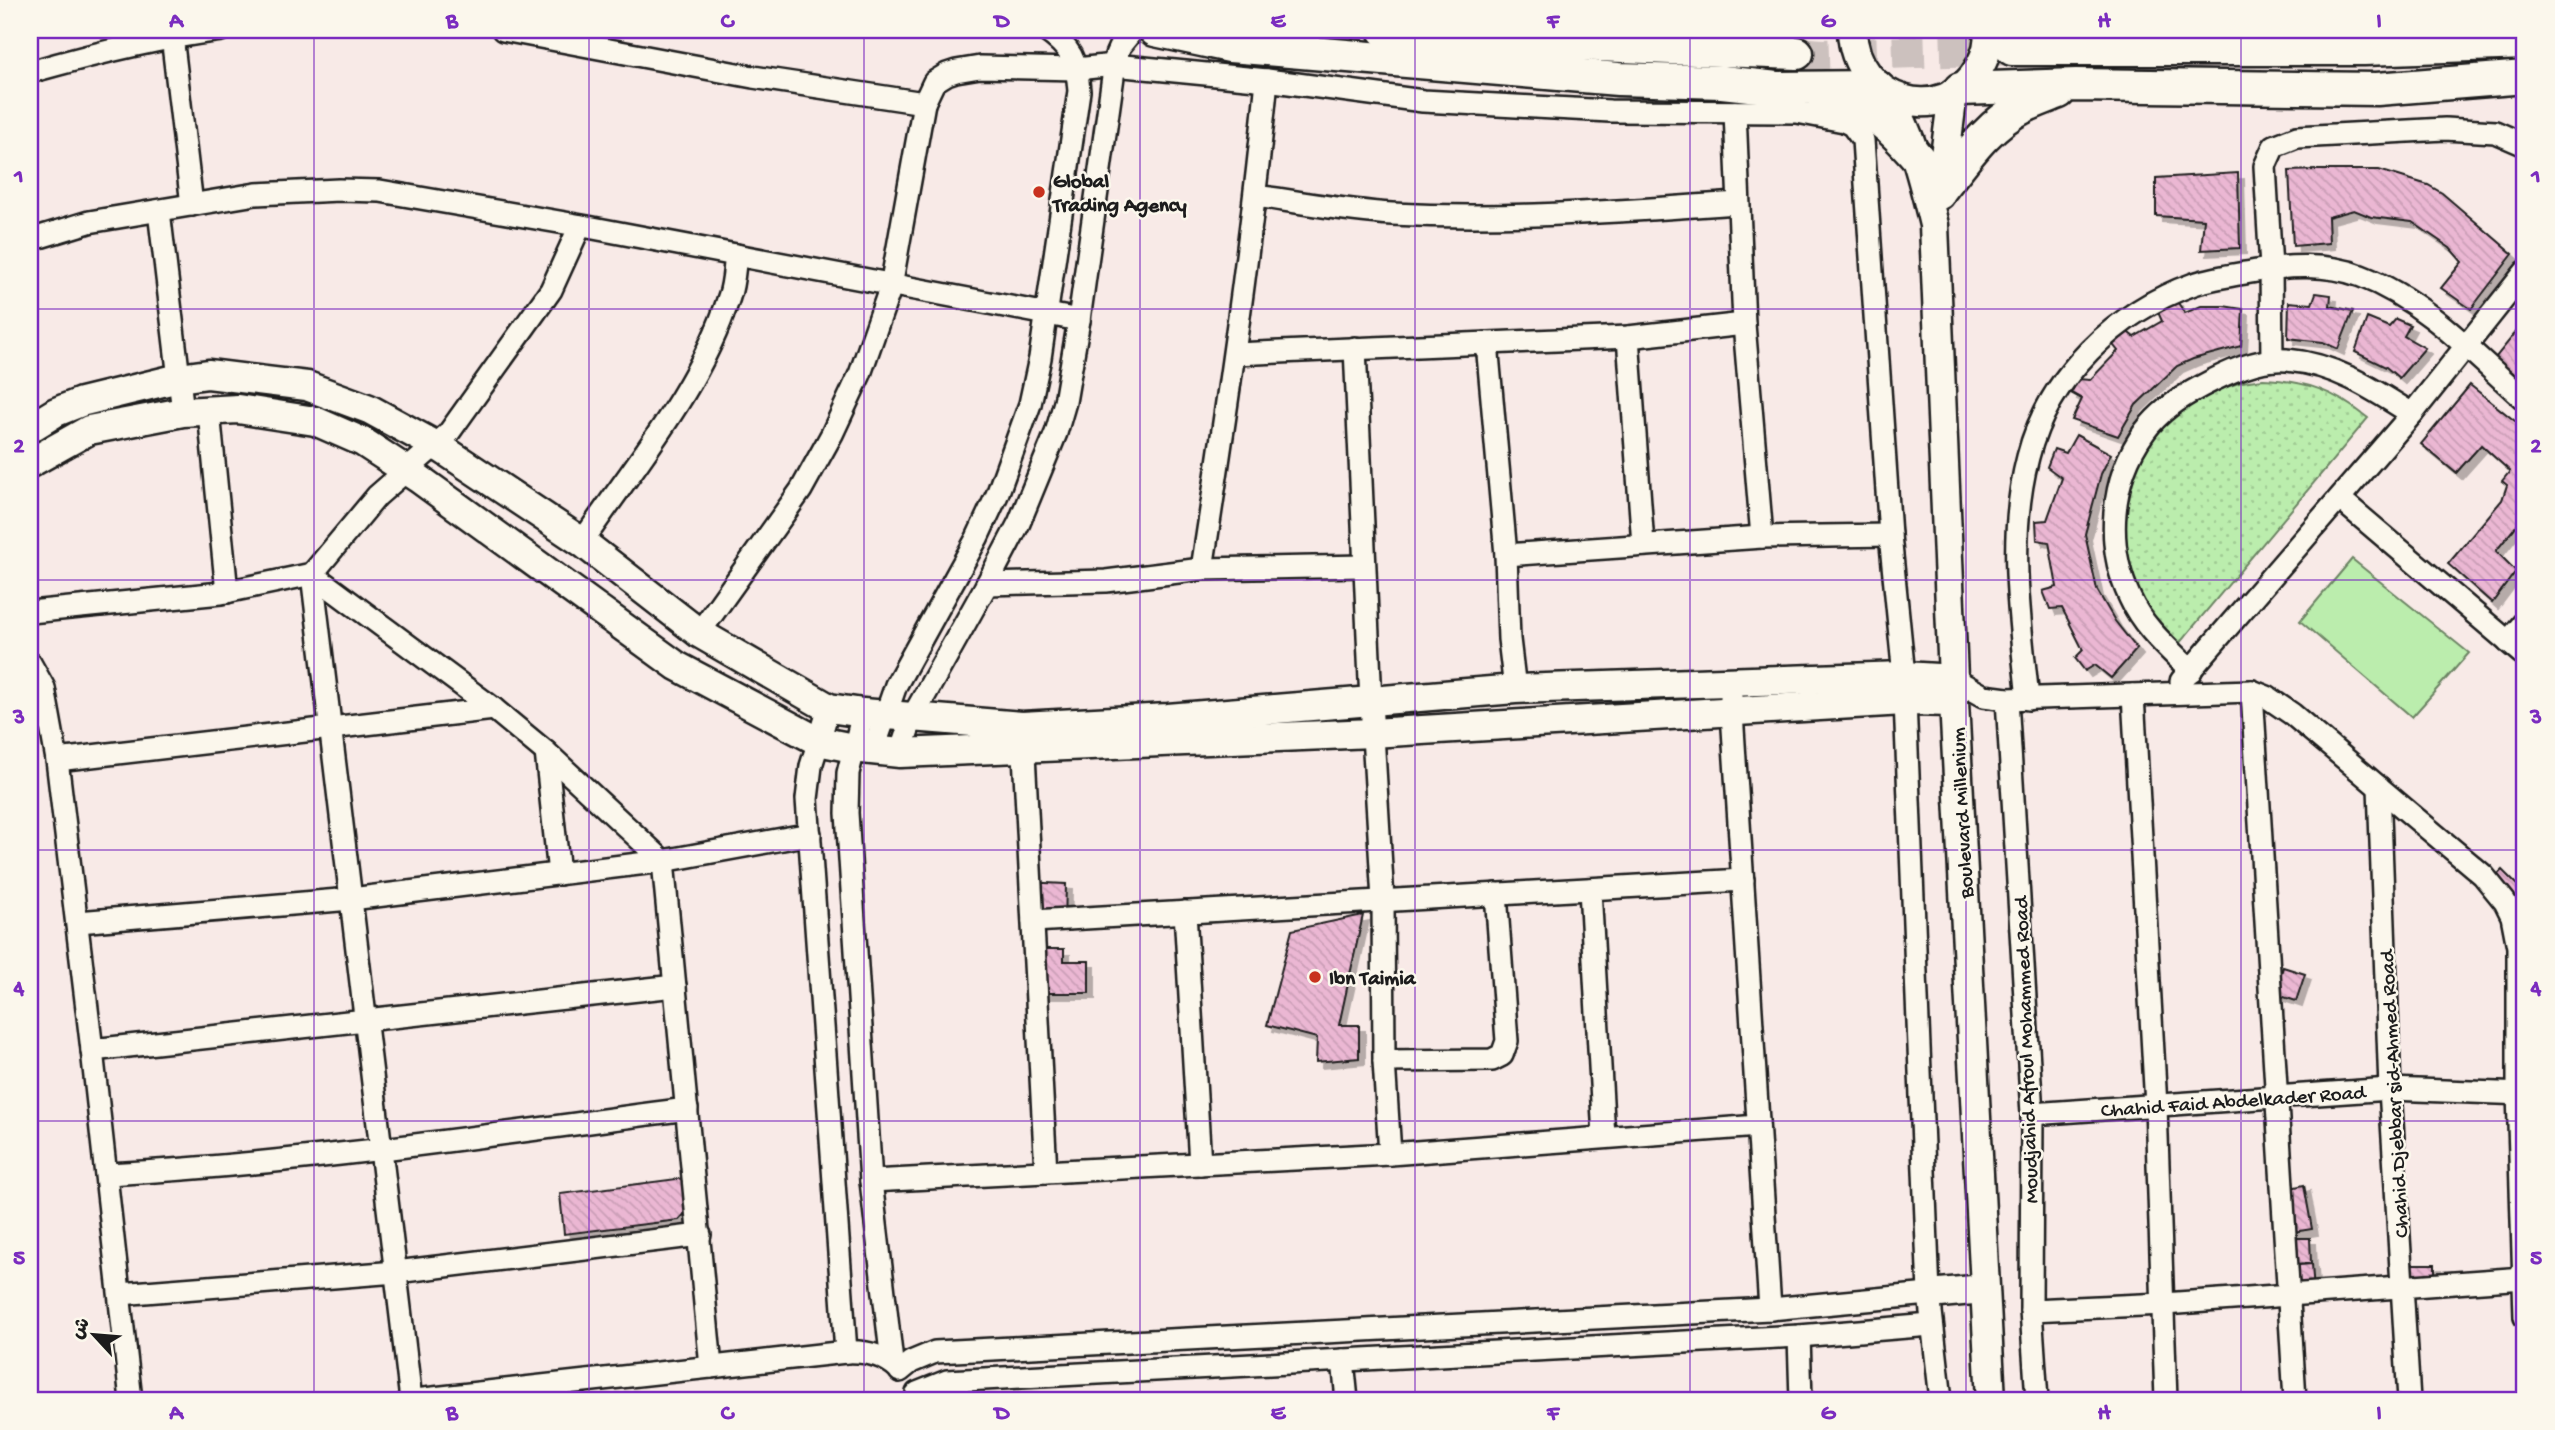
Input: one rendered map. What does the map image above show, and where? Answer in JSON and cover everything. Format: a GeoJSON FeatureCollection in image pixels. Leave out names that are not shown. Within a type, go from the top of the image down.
{"type":"FeatureCollection","features":[{"type":"Feature","properties":{"kind":"highway"},"geometry":{"type":"LineString","coordinates":[[1155,30],[1230,46],[1618,79],[1722,82],[1777,88],[1882,90]]}},
{"type":"Feature","properties":{"kind":"highway"},"geometry":{"type":"LineString","coordinates":[[1384,30],[1573,44],[1797,53]]}},
{"type":"Feature","properties":{"kind":"highway"},"geometry":{"type":"LineString","coordinates":[[2000,39],[2364,49],[2525,43]]}},
{"type":"Feature","properties":{"kind":"highway"},"geometry":{"type":"LineString","coordinates":[[1957,91],[2076,85],[2377,89],[2525,77]]}},
{"type":"Feature","properties":{"kind":"highway"},"geometry":{"type":"LineString","coordinates":[[1941,189],[1977,145],[2005,118],[2022,107],[2076,85]]}},
{"type":"Feature","properties":{"kind":"highway"},"geometry":{"type":"LineString","coordinates":[[1777,88],[1846,102],[1872,114],[1892,129],[1918,158]]}},
{"type":"Feature","properties":{"kind":"main road"},"geometry":{"type":"LineString","coordinates":[[1852,30],[1852,47],[1861,69],[1882,90],[1904,122],[1918,158],[1934,225]]}},
{"type":"Feature","properties":{"kind":"main road"},"geometry":{"type":"LineString","coordinates":[[1882,90],[1903,100],[1937,100],[1957,91],[1975,74],[1985,56],[2000,39]]}},
{"type":"Feature","properties":{"kind":"main road"},"geometry":{"type":"LineString","coordinates":[[1934,225],[1957,91]]}},
{"type":"Feature","properties":{"kind":"main road","name":"Boulevard Millenium"},"geometry":{"type":"LineString","coordinates":[[1934,225],[1954,691],[1991,1400]]}},
{"type":"Feature","properties":{"kind":"main road"},"geometry":{"type":"LineString","coordinates":[[30,428],[56,412],[81,402],[178,378],[208,374],[307,386],[369,409],[435,444],[582,542],[699,634],[829,708],[912,718],[1023,737],[1372,733],[1733,711],[1904,689]]}},
{"type":"Feature","properties":{"kind":"main road"},"geometry":{"type":"LineString","coordinates":[[30,463],[89,430],[196,412],[238,409],[314,421],[363,442],[406,470],[677,666],[818,741],[875,751],[1515,689],[1729,681],[1954,691]]}},
{"type":"Feature","properties":{"kind":"main road"},"geometry":{"type":"LineString","coordinates":[[1929,1294],[1984,1289]]}},
{"type":"Feature","properties":{"kind":"street"},"geometry":{"type":"LineString","coordinates":[[30,72],[91,54],[172,36],[221,30]]}},
{"type":"Feature","properties":{"kind":"street"},"geometry":{"type":"LineString","coordinates":[[503,30],[753,77],[924,103]]}},
{"type":"Feature","properties":{"kind":"street"},"geometry":{"type":"LineString","coordinates":[[875,751],[873,715],[903,670],[977,538],[1001,484],[1030,404],[1077,111],[1077,69],[1065,46],[1045,30]]}},
{"type":"Feature","properties":{"kind":"street"},"geometry":{"type":"LineString","coordinates":[[896,1367],[871,1181],[847,813],[848,772],[912,718],[987,584],[1033,494],[1065,401],[1079,320],[1114,65],[1120,46],[1133,30]]}},
{"type":"Feature","properties":{"kind":"street"},"geometry":{"type":"LineString","coordinates":[[172,36],[192,205]]}},
{"type":"Feature","properties":{"kind":"street"},"geometry":{"type":"LineString","coordinates":[[699,634],[808,479],[860,374],[891,286],[924,103],[934,82],[947,74],[980,67],[1077,69],[1114,65],[1267,80],[1423,101],[1610,111],[1797,113],[1833,118],[1853,125],[1863,140],[1890,534],[1904,689],[1929,1294],[1941,1400]]}},
{"type":"Feature","properties":{"kind":"street"},"geometry":{"type":"LineString","coordinates":[[1202,569],[1235,354],[1267,80]]}},
{"type":"Feature","properties":{"kind":"street"},"geometry":{"type":"LineString","coordinates":[[1735,112],[1744,324],[1762,537]]}},
{"type":"Feature","properties":{"kind":"street"},"geometry":{"type":"LineString","coordinates":[[2272,360],[2266,166],[2274,146],[2297,137],[2445,129],[2495,132],[2525,145]]}},
{"type":"Feature","properties":{"kind":"street"},"geometry":{"type":"LineString","coordinates":[[30,240],[89,222],[256,194],[380,191],[1079,320]]}},
{"type":"Feature","properties":{"kind":"street"},"geometry":{"type":"LineString","coordinates":[[1255,196],[1390,214],[1445,215],[1521,215],[1738,203]]}},
{"type":"Feature","properties":{"kind":"street"},"geometry":{"type":"LineString","coordinates":[[159,211],[178,378],[196,412],[227,592]]}},
{"type":"Feature","properties":{"kind":"street"},"geometry":{"type":"LineString","coordinates":[[30,612],[227,592],[312,574],[377,496],[449,434],[551,290],[580,226]]}},
{"type":"Feature","properties":{"kind":"street"},"geometry":{"type":"LineString","coordinates":[[582,542],[697,372],[719,327],[731,294],[736,255]]}},
{"type":"Feature","properties":{"kind":"street","name":"Moudjahid Afroul Mohammed Road"},"geometry":{"type":"LineString","coordinates":[[2037,1400],[2031,1310],[2032,1114],[2016,577],[2017,522],[2028,455],[2042,419],[2065,377],[2077,363],[2094,346],[2148,305],[2194,284],[2271,268],[2329,269],[2359,275],[2415,303],[2525,400]]}},
{"type":"Feature","properties":{"kind":"street"},"geometry":{"type":"LineString","coordinates":[[2171,694],[2412,414],[2525,272]]}},
{"type":"Feature","properties":{"kind":"street"},"geometry":{"type":"LineString","coordinates":[[1235,354],[1628,337],[1744,324]]}},
{"type":"Feature","properties":{"kind":"street"},"geometry":{"type":"LineString","coordinates":[[1628,337],[1643,545]]}},
{"type":"Feature","properties":{"kind":"street"},"geometry":{"type":"LineString","coordinates":[[1486,343],[1506,555],[1509,639],[1515,689]]}},
{"type":"Feature","properties":{"kind":"street"},"geometry":{"type":"LineString","coordinates":[[1355,348],[1372,733],[1383,900],[1384,1061],[1390,1154]]}},
{"type":"Feature","properties":{"kind":"street"},"geometry":{"type":"LineString","coordinates":[[2190,671],[2150,632],[2130,599],[2120,571],[2114,534],[2116,496],[2125,465],[2145,430],[2179,398],[2225,373],[2285,359],[2323,365],[2365,384],[2412,414]]}},
{"type":"Feature","properties":{"kind":"street"},"geometry":{"type":"LineString","coordinates":[[2340,499],[2525,656]]}},
{"type":"Feature","properties":{"kind":"street"},"geometry":{"type":"LineString","coordinates":[[1506,555],[1762,537],[1890,534]]}},
{"type":"Feature","properties":{"kind":"street"},"geometry":{"type":"LineString","coordinates":[[987,584],[1106,581],[1202,569],[1364,566]]}},
{"type":"Feature","properties":{"kind":"street"},"geometry":{"type":"LineString","coordinates":[[312,574],[494,709],[546,752],[663,861],[711,1367]]}},
{"type":"Feature","properties":{"kind":"street"},"geometry":{"type":"LineString","coordinates":[[312,574],[413,1400],[846,1352],[870,1353],[896,1367],[920,1396],[947,1381],[1799,1336],[1931,1325]]}},
{"type":"Feature","properties":{"kind":"street"},"geometry":{"type":"LineString","coordinates":[[2508,642],[2525,621]]}},
{"type":"Feature","properties":{"kind":"street"},"geometry":{"type":"LineString","coordinates":[[30,663],[44,688],[57,760],[108,1174],[131,1400]]}},
{"type":"Feature","properties":{"kind":"street"},"geometry":{"type":"LineString","coordinates":[[1729,681],[1770,1309]]}},
{"type":"Feature","properties":{"kind":"street"},"geometry":{"type":"LineString","coordinates":[[1954,691],[2018,699],[2252,691],[2267,697],[2292,714],[2483,875],[2505,902],[2522,943],[2525,1317]]}},
{"type":"Feature","properties":{"kind":"street"},"geometry":{"type":"LineString","coordinates":[[2252,691],[2295,1400]]}},
{"type":"Feature","properties":{"kind":"street"},"geometry":{"type":"LineString","coordinates":[[2133,695],[2155,1106],[2166,1400]]}},
{"type":"Feature","properties":{"kind":"street"},"geometry":{"type":"LineString","coordinates":[[829,708],[808,781],[846,1352]]}},
{"type":"Feature","properties":{"kind":"street"},"geometry":{"type":"LineString","coordinates":[[57,760],[494,709]]}},
{"type":"Feature","properties":{"kind":"street"},"geometry":{"type":"LineString","coordinates":[[1023,737],[1046,1172]]}},
{"type":"Feature","properties":{"kind":"street"},"geometry":{"type":"LineString","coordinates":[[546,752],[559,874]]}},
{"type":"Feature","properties":{"kind":"street","name":"Chahid Djebbar sid-Ahmed Road"},"geometry":{"type":"LineString","coordinates":[[2379,787],[2390,1089],[2409,1400]]}},
{"type":"Feature","properties":{"kind":"street"},"geometry":{"type":"LineString","coordinates":[[78,922],[351,899],[559,874],[663,861],[810,834]]}},
{"type":"Feature","properties":{"kind":"street"},"geometry":{"type":"LineString","coordinates":[[1032,921],[1743,880]]}},
{"type":"Feature","properties":{"kind":"street"},"geometry":{"type":"LineString","coordinates":[[1590,890],[1604,1137]]}},
{"type":"Feature","properties":{"kind":"street"},"geometry":{"type":"LineString","coordinates":[[1384,1061],[1492,1060],[1502,1055],[1507,1041],[1496,894]]}},
{"type":"Feature","properties":{"kind":"street"},"geometry":{"type":"LineString","coordinates":[[1185,912],[1200,1164]]}},
{"type":"Feature","properties":{"kind":"street"},"geometry":{"type":"LineString","coordinates":[[92,1050],[675,986]]}},
{"type":"Feature","properties":{"kind":"street","name":"Chahid Faid Abdelkader Road"},"geometry":{"type":"LineString","coordinates":[[2032,1114],[2390,1089],[2522,1093]]}},
{"type":"Feature","properties":{"kind":"street"},"geometry":{"type":"LineString","coordinates":[[108,1174],[166,1171],[381,1148],[687,1109]]}},
{"type":"Feature","properties":{"kind":"street"},"geometry":{"type":"LineString","coordinates":[[871,1181],[1390,1154],[1758,1126]]}},
{"type":"Feature","properties":{"kind":"street"},"geometry":{"type":"LineString","coordinates":[[120,1294],[396,1272],[700,1235]]}},
{"type":"Feature","properties":{"kind":"street"},"geometry":{"type":"LineString","coordinates":[[2031,1310],[2164,1304],[2524,1278]]}},
{"type":"Feature","properties":{"kind":"street"},"geometry":{"type":"LineString","coordinates":[[896,1367],[935,1352],[1770,1309],[1929,1294]]}},
{"type":"Feature","properties":{"kind":"street"},"geometry":{"type":"LineString","coordinates":[[1387,1328],[1388,1357]]}},
{"type":"Feature","properties":{"kind":"street"},"geometry":{"type":"LineString","coordinates":[[1799,1336],[1801,1400]]}},
{"type":"Feature","properties":{"kind":"street"},"geometry":{"type":"LineString","coordinates":[[1343,1360],[1347,1400]]}},
{"type":"Feature","properties":{"kind":"green space"},"geometry":{"type":"Polygon","coordinates":[[[2263,379],[2293,382],[2319,389],[2368,418],[2173,651],[2152,625],[2124,568],[2120,513],[2142,450],[2169,419],[2208,393],[2242,382],[2263,379]]]}},
{"type":"Feature","properties":{"kind":"green space"},"geometry":{"type":"Polygon","coordinates":[[[2352,559],[2469,653],[2412,717],[2300,621],[2352,559]]]}},
{"type":"Feature","properties":{"kind":"building"},"geometry":{"type":"Polygon","coordinates":[[[2379,170],[2428,185],[2442,193],[2513,254],[2471,309],[2441,288],[2462,262],[2450,248],[2412,222],[2371,217],[2354,210],[2328,217],[2329,243],[2293,246],[2289,171],[2379,170]]]}},
{"type":"Feature","properties":{"kind":"building"},"geometry":{"type":"Polygon","coordinates":[[[2238,173],[2240,248],[2201,250],[2204,219],[2156,216],[2156,178],[2238,173]]]}},
{"type":"Feature","properties":{"kind":"building"},"geometry":{"type":"Polygon","coordinates":[[[2316,293],[2331,295],[2330,306],[2353,311],[2338,349],[2323,342],[2288,338],[2289,302],[2312,304],[2316,293]]]}},
{"type":"Feature","properties":{"kind":"building"},"geometry":{"type":"Polygon","coordinates":[[[2176,300],[2185,313],[2201,306],[2243,309],[2241,346],[2177,366],[2136,405],[2118,436],[2072,420],[2082,399],[2071,393],[2078,379],[2090,380],[2118,351],[2110,341],[2124,329],[2134,337],[2162,321],[2157,310],[2176,300]]]}},
{"type":"Feature","properties":{"kind":"building"},"geometry":{"type":"Polygon","coordinates":[[[2367,318],[2389,327],[2396,319],[2410,325],[2404,336],[2425,348],[2399,378],[2386,367],[2355,352],[2367,318]]]}},
{"type":"Feature","properties":{"kind":"building"},"geometry":{"type":"Polygon","coordinates":[[[2525,321],[2525,383],[2495,358],[2525,321]]]}},
{"type":"Feature","properties":{"kind":"building"},"geometry":{"type":"Polygon","coordinates":[[[2470,385],[2525,429],[2525,515],[2496,551],[2516,571],[2492,603],[2448,564],[2502,500],[2507,485],[2502,481],[2510,471],[2481,445],[2456,473],[2421,444],[2470,385]]]}},
{"type":"Feature","properties":{"kind":"building"},"geometry":{"type":"Polygon","coordinates":[[[2076,435],[2111,454],[2101,474],[2085,534],[2097,590],[2115,621],[2137,649],[2111,678],[2095,665],[2085,671],[2075,658],[2083,650],[2062,608],[2050,609],[2043,591],[2057,587],[2049,542],[2037,540],[2036,521],[2047,520],[2062,478],[2047,467],[2054,449],[2066,453],[2076,435]]]}},
{"type":"Feature","properties":{"kind":"building"},"geometry":{"type":"Polygon","coordinates":[[[2502,870],[2524,892],[2512,904],[2490,882],[2502,870]]]}},
{"type":"Feature","properties":{"kind":"building"},"geometry":{"type":"Polygon","coordinates":[[[1024,882],[1066,884],[1065,925],[1023,923],[1024,882]]]}},
{"type":"Feature","properties":{"kind":"building","name":"Ibn Taimia"},"geometry":{"type":"Polygon","coordinates":[[[1363,915],[1339,1025],[1359,1025],[1359,1058],[1316,1062],[1317,1038],[1267,1025],[1292,930],[1363,915]]]}},
{"type":"Feature","properties":{"kind":"building"},"geometry":{"type":"Polygon","coordinates":[[[1040,949],[1064,949],[1064,961],[1089,961],[1089,993],[1039,993],[1040,949]]]}},
{"type":"Feature","properties":{"kind":"building"},"geometry":{"type":"Polygon","coordinates":[[[2283,967],[2305,974],[2296,1001],[2275,994],[2283,967]]]}},
{"type":"Feature","properties":{"kind":"building"},"geometry":{"type":"Polygon","coordinates":[[[684,1178],[688,1210],[679,1220],[564,1234],[560,1194],[684,1178]]]}},
{"type":"Feature","properties":{"kind":"building"},"geometry":{"type":"Polygon","coordinates":[[[2304,1185],[2312,1229],[2287,1233],[2286,1189],[2304,1185]]]}},
{"type":"Feature","properties":{"kind":"building"},"geometry":{"type":"Polygon","coordinates":[[[2291,1238],[2310,1238],[2311,1263],[2292,1264],[2291,1238]]]}},
{"type":"Feature","properties":{"kind":"building"},"geometry":{"type":"Polygon","coordinates":[[[2312,1264],[2314,1292],[2287,1294],[2286,1266],[2312,1264]]]}},
{"type":"Feature","properties":{"kind":"building"},"geometry":{"type":"Polygon","coordinates":[[[2412,1264],[2435,1264],[2435,1285],[2412,1285],[2412,1264]]]}},
{"type":"Feature","properties":{"kind":"tunnel"},"geometry":{"type":"LineString","coordinates":[[1797,53],[1822,55],[2012,49]]}},
{"type":"Feature","properties":{"kind":"place","name":"Global Trading Agency"},"geometry":{"type":"Point","coordinates":[1039,192]}},
{"type":"Feature","properties":{"kind":"place","name":"Ibn Taimia"},"geometry":{"type":"Point","coordinates":[1315,977]}}]}
